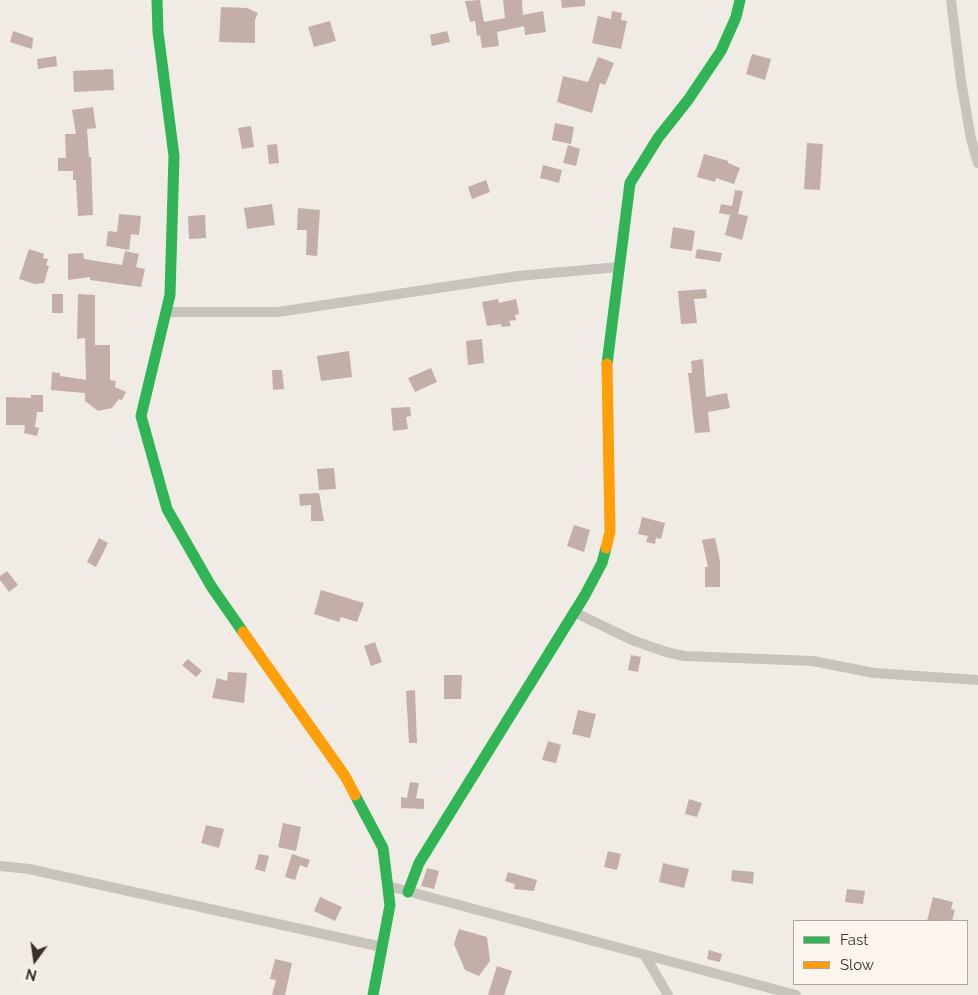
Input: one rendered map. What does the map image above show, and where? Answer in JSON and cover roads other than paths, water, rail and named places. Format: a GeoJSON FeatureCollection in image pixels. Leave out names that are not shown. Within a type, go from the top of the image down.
{"type":"FeatureCollection","features":[{"type":"Feature","properties":{"kind":"street"},"geometry":{"type":"LineString","coordinates":[[157,0],[158,32],[174,156],[170,295],[141,416],[167,509],[210,586],[345,776],[383,848],[390,905],[382,947],[377,992]]}},
{"type":"Feature","properties":{"kind":"street"},"geometry":{"type":"LineString","coordinates":[[408,892],[419,863],[574,612],[602,563],[610,532],[606,395],[608,357],[630,183],[658,138],[688,100],[721,51],[736,17],[740,0]]}},
{"type":"Feature","properties":{"kind":"street"},"geometry":{"type":"LineString","coordinates":[[951,0],[961,81],[978,163]]}},
{"type":"Feature","properties":{"kind":"street"},"geometry":{"type":"LineString","coordinates":[[166,312],[278,312],[518,276],[619,268]]}},
{"type":"Feature","properties":{"kind":"street"},"geometry":{"type":"LineString","coordinates":[[574,612],[632,640],[666,652],[685,656],[813,661],[874,673],[978,680]]}},
{"type":"Feature","properties":{"kind":"street"},"geometry":{"type":"LineString","coordinates":[[0,866],[29,869],[382,947]]}},
{"type":"Feature","properties":{"kind":"street"},"geometry":{"type":"LineString","coordinates":[[388,886],[796,995]]}},
{"type":"Feature","properties":{"kind":"street"},"geometry":{"type":"LineString","coordinates":[[644,954],[668,995]]}}]}
